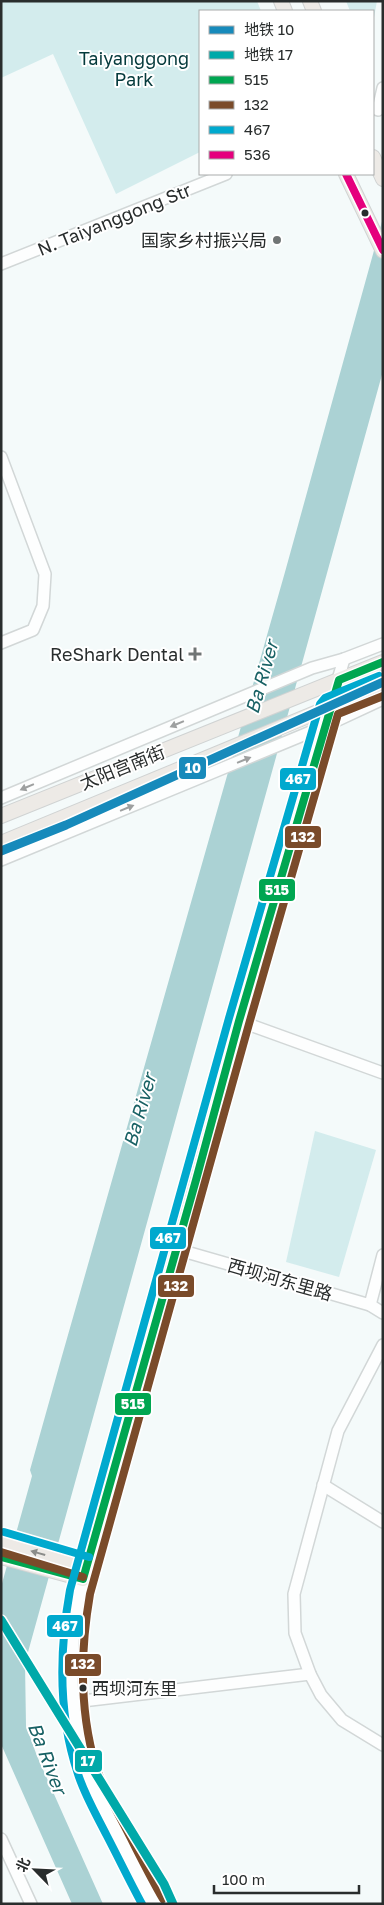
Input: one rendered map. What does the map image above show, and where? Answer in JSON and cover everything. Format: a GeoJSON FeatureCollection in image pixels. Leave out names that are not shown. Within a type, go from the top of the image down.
{"type":"FeatureCollection","features":[{"type":"Feature","properties":{"kind":"main road"},"geometry":{"type":"LineString","coordinates":[[374,159],[383,179]]}},
{"type":"Feature","properties":{"kind":"main road"},"geometry":{"type":"LineString","coordinates":[[346,175],[383,250]]}},
{"type":"Feature","properties":{"kind":"main road","name":"太阳宫南街"},"geometry":{"type":"LineString","coordinates":[[1,816],[383,662]]}},
{"type":"Feature","properties":{"kind":"main road","name":"太阳宫南街"},"geometry":{"type":"LineString","coordinates":[[1,843],[383,684]]}},
{"type":"Feature","properties":{"kind":"main road"},"geometry":{"type":"LineString","coordinates":[[1,1542],[78,1571]]}},
{"type":"Feature","properties":{"kind":"main road"},"geometry":{"type":"LineString","coordinates":[[1,1557],[78,1571]]}},
{"type":"Feature","properties":{"kind":"street"},"geometry":{"type":"LineString","coordinates":[[378,110],[383,88]]}},
{"type":"Feature","properties":{"kind":"street","name":"N. Taiyanggong Str"},"geometry":{"type":"LineString","coordinates":[[1,264],[224,175]]}},
{"type":"Feature","properties":{"kind":"street"},"geometry":{"type":"LineString","coordinates":[[1,457],[44,574],[43,606],[33,630],[1,644]]}},
{"type":"Feature","properties":{"kind":"street"},"geometry":{"type":"LineString","coordinates":[[154,1904],[87,1770],[74,1702],[72,1633],[78,1571],[176,1250],[239,1021],[344,659],[383,644]]}},
{"type":"Feature","properties":{"kind":"street","name":"太阳宫南街"},"geometry":{"type":"LineString","coordinates":[[1,798],[303,672],[344,659]]}},
{"type":"Feature","properties":{"kind":"street"},"geometry":{"type":"LineString","coordinates":[[1,860],[284,744],[383,699]]}},
{"type":"Feature","properties":{"kind":"street"},"geometry":{"type":"LineString","coordinates":[[239,1021],[383,1072]]}},
{"type":"Feature","properties":{"kind":"street","name":"西坝河东里路"},"geometry":{"type":"LineString","coordinates":[[176,1250],[370,1305],[383,1313]]}},
{"type":"Feature","properties":{"kind":"street"},"geometry":{"type":"LineString","coordinates":[[370,1305],[383,1254]]}},
{"type":"Feature","properties":{"kind":"street"},"geometry":{"type":"LineString","coordinates":[[383,1345],[338,1430],[294,1594],[295,1633],[310,1674],[321,1695],[342,1720],[383,1745]]}},
{"type":"Feature","properties":{"kind":"street"},"geometry":{"type":"LineString","coordinates":[[323,1486],[383,1522]]}},
{"type":"Feature","properties":{"kind":"street"},"geometry":{"type":"LineString","coordinates":[[74,1702],[310,1674]]}},
{"type":"Feature","properties":{"kind":"street"},"geometry":{"type":"LineString","coordinates":[[1,1838],[31,1904]]}},
{"type":"Feature","properties":{"kind":"green space","name":"Taiyanggong Park"},"geometry":{"type":"Polygon","coordinates":[[[1,1],[257,1],[261,10],[199,10],[199,152],[116,194],[53,54],[1,78],[1,1]]]}},
{"type":"Feature","properties":{"kind":"green space"},"geometry":{"type":"Polygon","coordinates":[[[346,1],[377,1],[374,18],[374,10],[350,10],[346,1]]]}},
{"type":"Feature","properties":{"kind":"green space"},"geometry":{"type":"Polygon","coordinates":[[[315,1131],[376,1150],[339,1277],[286,1262],[315,1131]]]}},
{"type":"Feature","properties":{"kind":"water","name":"Ba River"},"geometry":{"type":"Polygon","coordinates":[[[383,218],[383,371],[25,1663],[26,1726],[37,1756],[103,1904],[72,1904],[1,1744],[1,1587],[32,1476],[30,1470],[285,572],[383,218]]]}},
{"type":"Feature","properties":{"kind":"metro line","name":"10"},"geometry":{"type":"LineString","coordinates":[[1,851],[66,825],[383,682]]}},
{"type":"Feature","properties":{"kind":"metro line","name":"17"},"geometry":{"type":"LineString","coordinates":[[1,1620],[164,1884],[173,1904]]}},
{"type":"Feature","properties":{"kind":"transit line","name":"536"},"geometry":{"type":"LineString","coordinates":[[346,175],[383,250]]}},
{"type":"Feature","properties":{"kind":"transit line","name":"515"},"geometry":{"type":"LineString","coordinates":[[1,1557],[83,1579],[239,1021],[339,680],[383,662]]}},
{"type":"Feature","properties":{"kind":"transit line","name":"467"},"geometry":{"type":"LineString","coordinates":[[142,1904],[88,1798],[71,1752],[62,1683],[66,1613],[70,1590],[229,1018],[320,704],[325,698],[379,676]]}},
{"type":"Feature","properties":{"kind":"transit line","name":"132"},"geometry":{"type":"LineString","coordinates":[[163,1899],[105,1789],[90,1746],[86,1724],[83,1681],[84,1637],[90,1594],[249,1024],[338,714],[383,696]]}},
{"type":"Feature","properties":{"kind":"transit line","name":"467"},"geometry":{"type":"LineString","coordinates":[[4,1532],[89,1557]]}},
{"type":"Feature","properties":{"kind":"transit line","name":"132"},"geometry":{"type":"LineString","coordinates":[[1,1552],[83,1577]]}},
{"type":"Feature","properties":{"kind":"place","name":"国家乡村振兴局"},"geometry":{"type":"Point","coordinates":[277,240]}},
{"type":"Feature","properties":{"kind":"place","name":"ReShark Dental"},"geometry":{"type":"Point","coordinates":[195,654]}},
{"type":"Feature","properties":{"kind":"place","name":"西坝河东里"},"geometry":{"type":"Point","coordinates":[83,1688]}}]}
